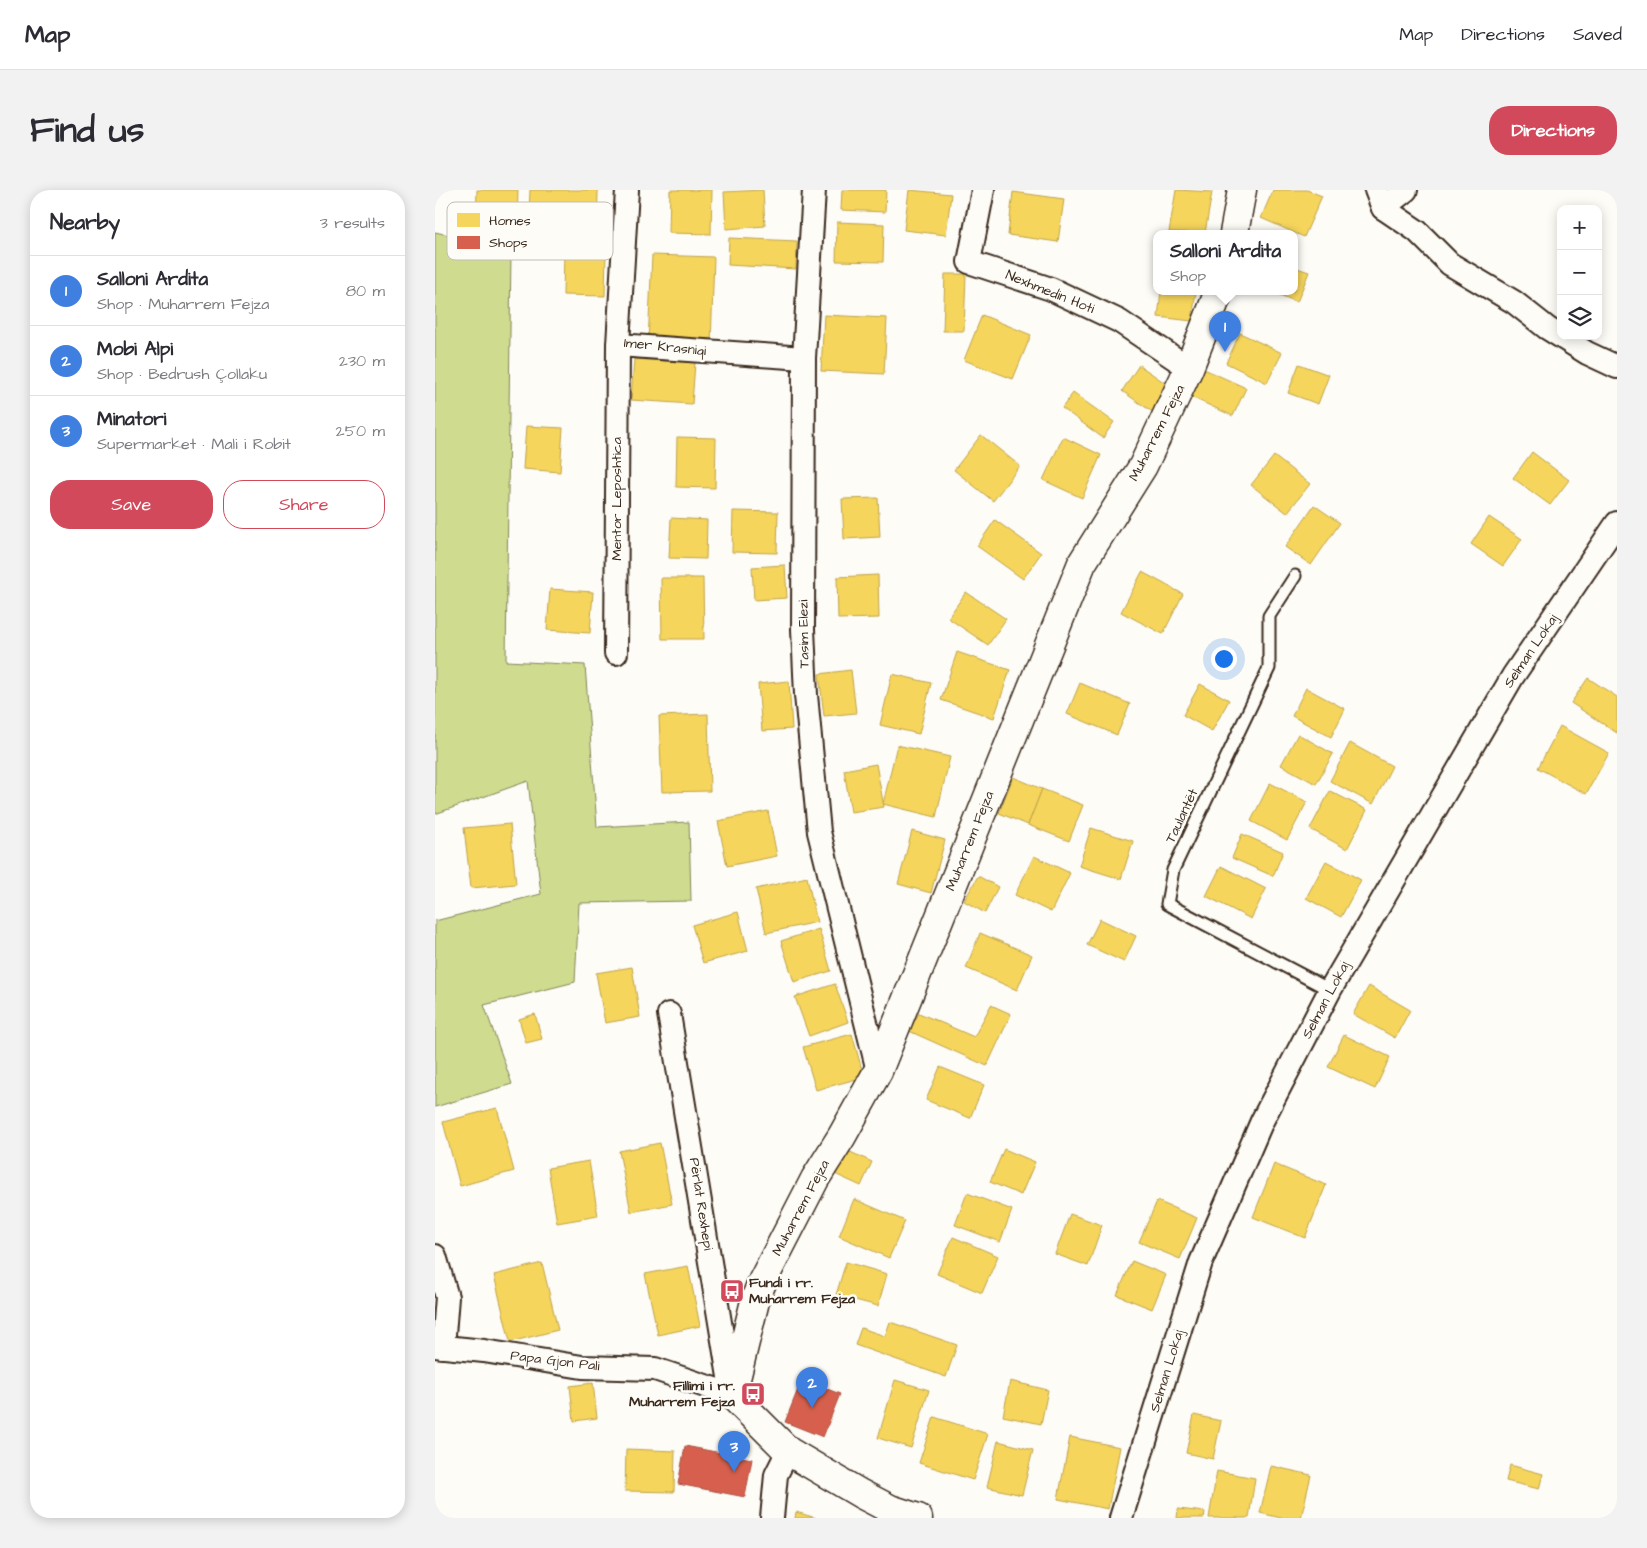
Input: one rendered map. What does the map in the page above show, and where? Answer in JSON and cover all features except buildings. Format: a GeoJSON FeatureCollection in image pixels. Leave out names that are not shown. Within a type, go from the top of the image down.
{"type":"FeatureCollection","features":[{"type":"Feature","properties":{"kind":"street","name":"Imer Krasniqi"},"geometry":{"type":"LineString","coordinates":[[627,190],[618,345],[804,358]]}},
{"type":"Feature","properties":{"kind":"street","name":"Tasim Elezi"},"geometry":{"type":"LineString","coordinates":[[814,190],[804,358],[803,628],[806,695],[818,823],[825,859],[878,1070]]}},
{"type":"Feature","properties":{"kind":"street","name":"Nexhmedin Hoti"},"geometry":{"type":"LineString","coordinates":[[983,190],[969,262],[1051,289],[1119,321],[1189,368]]}},
{"type":"Feature","properties":{"kind":"street"},"geometry":{"type":"LineString","coordinates":[[1235,230],[1243,190]]}},
{"type":"Feature","properties":{"kind":"street"},"geometry":{"type":"LineString","coordinates":[[1379,199],[1406,190]]}},
{"type":"Feature","properties":{"kind":"street"},"geometry":{"type":"LineString","coordinates":[[1379,199],[1417,231],[1450,264],[1514,302],[1555,333],[1617,367]]}},
{"type":"Feature","properties":{"kind":"street","name":"Muharrem Fejza"},"geometry":{"type":"LineString","coordinates":[[732,1395],[756,1297],[763,1280],[815,1179],[842,1136],[878,1070],[1083,563],[1143,466],[1189,368],[1217,295]]}},
{"type":"Feature","properties":{"kind":"street","name":"Mentor Leposhtica"},"geometry":{"type":"LineString","coordinates":[[616,653],[618,345]]}},
{"type":"Feature","properties":{"kind":"street","name":"Selman Lokaj"},"geometry":{"type":"LineString","coordinates":[[1121,1518],[1201,1262],[1262,1121],[1329,990],[1513,676],[1617,523]]}},
{"type":"Feature","properties":{"kind":"street","name":"Përlat Rexhepi"},"geometry":{"type":"LineString","coordinates":[[669,1014],[732,1395]]}},
{"type":"Feature","properties":{"kind":"street"},"geometry":{"type":"LineString","coordinates":[[435,1256],[447,1296],[439,1347]]}},
{"type":"Feature","properties":{"kind":"street","name":"Papa Gjon Pali"},"geometry":{"type":"LineString","coordinates":[[439,1347],[581,1367],[655,1369],[732,1395]]}},
{"type":"Feature","properties":{"kind":"street"},"geometry":{"type":"LineString","coordinates":[[732,1395],[788,1451],[890,1509],[918,1518]]}},
{"type":"Feature","properties":{"kind":"street"},"geometry":{"type":"LineString","coordinates":[[772,1518],[776,1476],[788,1451]]}},
{"type":"Feature","properties":{"kind":"lane","name":"Taulantët"},"geometry":{"type":"LineString","coordinates":[[1295,576],[1269,616],[1269,668],[1173,870],[1167,904],[1329,990]]}},
{"type":"Feature","properties":{"kind":"green space"},"geometry":{"type":"Polygon","coordinates":[[[435,232],[447,235],[447,260],[511,260],[506,661],[585,665],[597,827],[689,822],[691,901],[579,903],[575,982],[484,1005],[512,1084],[435,1107],[435,921],[541,894],[528,781],[435,814],[435,232]]]}},
{"type":"Feature","properties":{"kind":"place","name":"Salloni Ardita"},"geometry":{"type":"Point","coordinates":[1225,352]}},
{"type":"Feature","properties":{"kind":"place","name":"Fundi i rr. Muharrem Fejza"},"geometry":{"type":"Point","coordinates":[732,1291]}},
{"type":"Feature","properties":{"kind":"place","name":"Fillimi i rr. Muharrem Fejza"},"geometry":{"type":"Point","coordinates":[753,1394]}},
{"type":"Feature","properties":{"kind":"place","name":"Mobi Alpi"},"geometry":{"type":"Point","coordinates":[812,1408]}},
{"type":"Feature","properties":{"kind":"place","name":"Minatori"},"geometry":{"type":"Point","coordinates":[734,1472]}}]}
